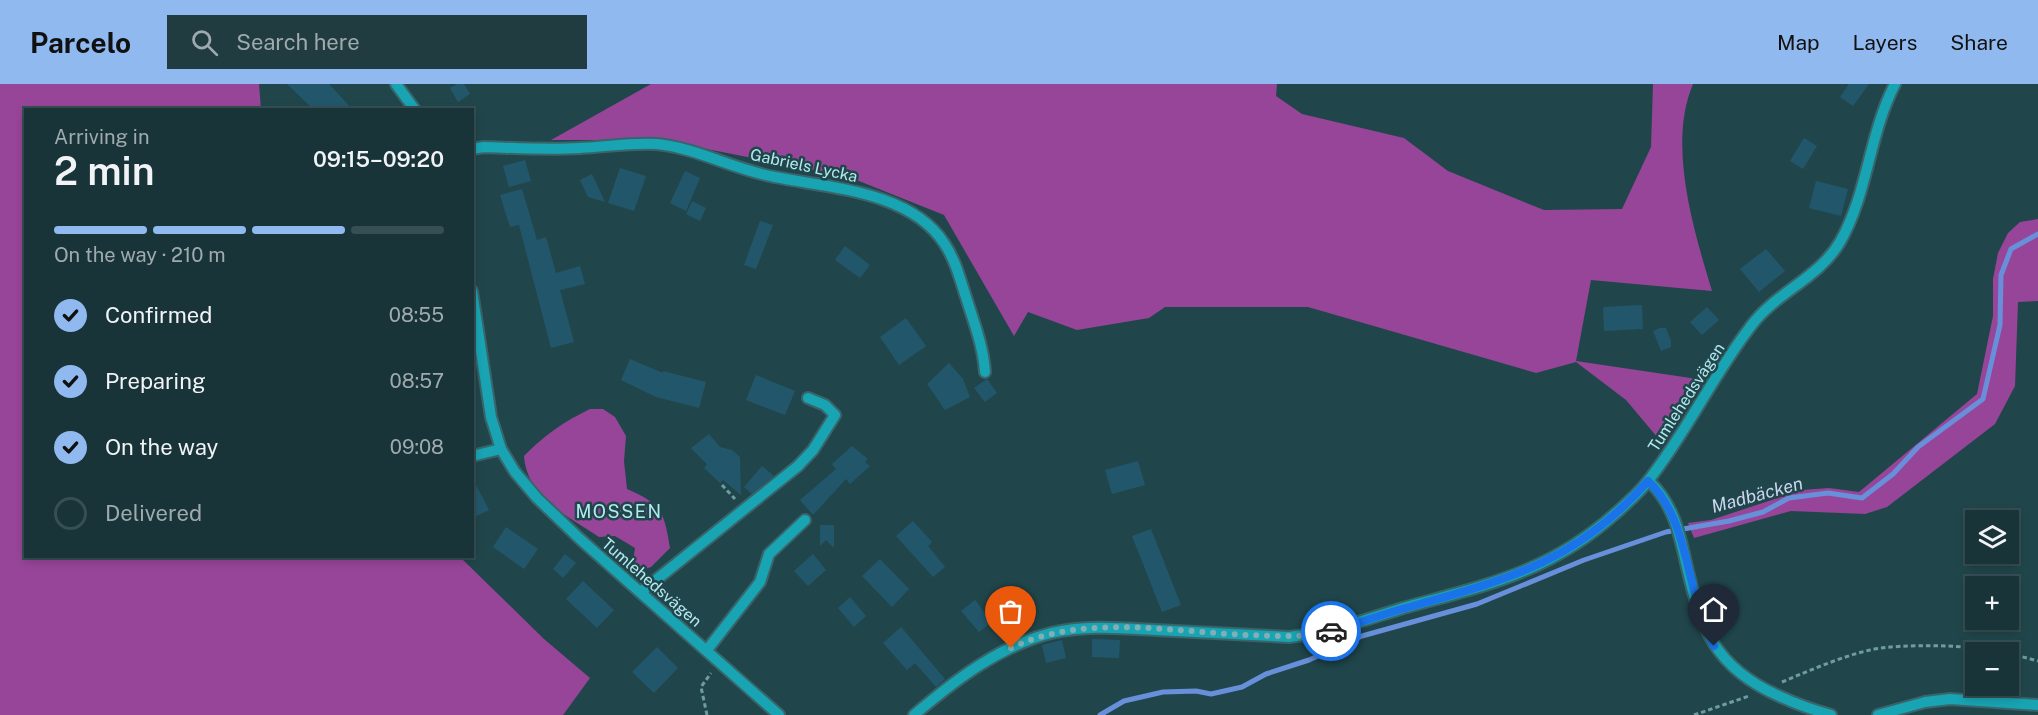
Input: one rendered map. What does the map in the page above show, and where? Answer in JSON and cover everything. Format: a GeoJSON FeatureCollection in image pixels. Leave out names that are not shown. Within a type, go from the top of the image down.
{"type":"FeatureCollection","features":[{"type":"Feature","properties":{"kind":"street"},"geometry":{"type":"LineString","coordinates":[[396,84],[414,108]]}},
{"type":"Feature","properties":{"kind":"street","name":"Tumlehedsvägen"},"geometry":{"type":"LineString","coordinates":[[914,715],[948,686],[976,668],[1025,642],[1050,633],[1096,627],[1289,637],[1319,634],[1490,585],[1534,567],[1591,535],[1648,481],[1694,417],[1751,325],[1766,309],[1824,262],[1839,243],[1859,199],[1884,104],[1895,84]]}},
{"type":"Feature","properties":{"kind":"street","name":"Gabriels Lycka"},"geometry":{"type":"LineString","coordinates":[[474,149],[561,149],[655,144],[677,148],[773,177],[827,184],[865,194],[903,208],[922,220],[943,241],[957,267],[983,347],[985,372]]}},
{"type":"Feature","properties":{"kind":"street","name":"Tumlehedsvägen"},"geometry":{"type":"LineString","coordinates":[[474,304],[491,417],[501,449],[515,472],[537,498],[779,715]]}},
{"type":"Feature","properties":{"kind":"street"},"geometry":{"type":"LineString","coordinates":[[641,592],[770,489],[813,450],[835,414],[825,405],[808,398]]}},
{"type":"Feature","properties":{"kind":"street"},"geometry":{"type":"LineString","coordinates":[[474,456],[501,449]]}},
{"type":"Feature","properties":{"kind":"street"},"geometry":{"type":"LineString","coordinates":[[1648,481],[1667,500],[1675,518],[1698,610],[1714,646],[1733,669],[1765,689],[1811,710],[1831,715]]}},
{"type":"Feature","properties":{"kind":"street"},"geometry":{"type":"LineString","coordinates":[[707,650],[760,582],[769,554],[805,520]]}},
{"type":"Feature","properties":{"kind":"street"},"geometry":{"type":"LineString","coordinates":[[1878,715],[1925,702],[1950,699],[2038,705]]}},
{"type":"Feature","properties":{"kind":"path"},"geometry":{"type":"LineString","coordinates":[[722,485],[738,503]]}},
{"type":"Feature","properties":{"kind":"path"},"geometry":{"type":"LineString","coordinates":[[1694,715],[1717,709],[1841,658],[1873,650],[1965,649]]}},
{"type":"Feature","properties":{"kind":"path"},"geometry":{"type":"LineString","coordinates":[[2019,656],[2038,661]]}},
{"type":"Feature","properties":{"kind":"path"},"geometry":{"type":"LineString","coordinates":[[707,715],[701,687],[721,662]]}},
{"type":"Feature","properties":{"kind":"shaded area"},"geometry":{"type":"Polygon","coordinates":[[[0,84],[259,84],[261,108],[24,108],[24,558],[461,558],[544,639],[590,678],[563,715],[0,715],[0,84]]]}},
{"type":"Feature","properties":{"kind":"shaded area"},"geometry":{"type":"Polygon","coordinates":[[[651,84],[1277,84],[1276,96],[1302,114],[1404,138],[1448,171],[1544,210],[1622,209],[1651,147],[1653,84],[1693,84],[1682,134],[1683,160],[1691,215],[1712,291],[1591,280],[1576,361],[1704,380],[1685,413],[1663,444],[1626,400],[1576,362],[1536,373],[1308,307],[1165,307],[1149,318],[1077,330],[1028,312],[1014,336],[944,215],[849,177],[661,140],[551,140],[651,84]]]}},
{"type":"Feature","properties":{"kind":"shaded area"},"geometry":{"type":"Polygon","coordinates":[[[2038,219],[2038,301],[2018,302],[2015,386],[1995,424],[1887,507],[1865,514],[1791,511],[1694,538],[1688,523],[1711,520],[1802,490],[1829,488],[1859,492],[1977,394],[1993,316],[1993,279],[1998,253],[2008,233],[2020,222],[2038,219]]]}},
{"type":"Feature","properties":{"kind":"shaded area"},"geometry":{"type":"Polygon","coordinates":[[[590,409],[603,409],[615,417],[626,436],[624,461],[627,489],[648,499],[663,517],[670,548],[651,567],[639,571],[634,563],[635,548],[615,536],[599,537],[562,513],[541,495],[527,471],[524,456],[531,449],[555,430],[590,409]]]}},
{"type":"Feature","properties":{"kind":"building"},"geometry":{"type":"Polygon","coordinates":[[[287,84],[329,84],[351,108],[312,108],[287,84]]]}},
{"type":"Feature","properties":{"kind":"building"},"geometry":{"type":"Polygon","coordinates":[[[457,84],[464,84],[470,94],[458,102],[450,88],[457,84]]]}},
{"type":"Feature","properties":{"kind":"building"},"geometry":{"type":"Polygon","coordinates":[[[1849,84],[1869,84],[1853,106],[1840,97],[1849,84]]]}},
{"type":"Feature","properties":{"kind":"building"},"geometry":{"type":"Polygon","coordinates":[[[1804,138],[1817,146],[1803,169],[1790,161],[1804,138]]]}},
{"type":"Feature","properties":{"kind":"building"},"geometry":{"type":"Polygon","coordinates":[[[525,160],[531,181],[509,187],[503,166],[525,160]]]}},
{"type":"Feature","properties":{"kind":"building"},"geometry":{"type":"Polygon","coordinates":[[[620,168],[646,176],[634,211],[608,203],[620,168]]]}},
{"type":"Feature","properties":{"kind":"building"},"geometry":{"type":"Polygon","coordinates":[[[685,171],[700,178],[686,211],[670,203],[685,171]]]}},
{"type":"Feature","properties":{"kind":"building"},"geometry":{"type":"Polygon","coordinates":[[[592,174],[605,202],[588,197],[580,180],[592,174]]]}},
{"type":"Feature","properties":{"kind":"building"},"geometry":{"type":"Polygon","coordinates":[[[1816,181],[1848,189],[1841,216],[1809,208],[1816,181]]]}},
{"type":"Feature","properties":{"kind":"building"},"geometry":{"type":"Polygon","coordinates":[[[522,189],[537,240],[546,237],[556,273],[580,266],[585,284],[560,290],[574,342],[551,348],[519,225],[510,227],[500,195],[522,189]]]}},
{"type":"Feature","properties":{"kind":"building"},"geometry":{"type":"Polygon","coordinates":[[[692,201],[706,208],[700,221],[686,214],[692,201]]]}},
{"type":"Feature","properties":{"kind":"building"},"geometry":{"type":"Polygon","coordinates":[[[760,221],[773,225],[756,269],[744,265],[760,221]]]}},
{"type":"Feature","properties":{"kind":"building"},"geometry":{"type":"Polygon","coordinates":[[[845,246],[870,265],[860,278],[835,260],[845,246]]]}},
{"type":"Feature","properties":{"kind":"building"},"geometry":{"type":"Polygon","coordinates":[[[1766,249],[1785,271],[1759,292],[1740,269],[1766,249]]]}},
{"type":"Feature","properties":{"kind":"building"},"geometry":{"type":"Polygon","coordinates":[[[1642,305],[1643,329],[1604,331],[1603,307],[1642,305]]]}},
{"type":"Feature","properties":{"kind":"building"},"geometry":{"type":"Polygon","coordinates":[[[1707,307],[1719,320],[1702,335],[1690,322],[1707,307]]]}},
{"type":"Feature","properties":{"kind":"building"},"geometry":{"type":"Polygon","coordinates":[[[906,318],[926,346],[899,365],[880,337],[906,318]]]}},
{"type":"Feature","properties":{"kind":"building"},"geometry":{"type":"Polygon","coordinates":[[[1666,328],[1671,341],[1671,347],[1661,351],[1653,331],[1666,328]]]}},
{"type":"Feature","properties":{"kind":"building"},"geometry":{"type":"Polygon","coordinates":[[[630,359],[663,373],[663,371],[706,382],[699,408],[656,397],[621,380],[630,359]]]}},
{"type":"Feature","properties":{"kind":"building"},"geometry":{"type":"Polygon","coordinates":[[[949,363],[963,379],[970,397],[945,410],[927,384],[949,363]]]}},
{"type":"Feature","properties":{"kind":"building"},"geometry":{"type":"Polygon","coordinates":[[[756,375],[795,391],[785,415],[746,400],[756,375]]]}},
{"type":"Feature","properties":{"kind":"building"},"geometry":{"type":"Polygon","coordinates":[[[987,379],[997,393],[985,402],[974,388],[987,379]]]}},
{"type":"Feature","properties":{"kind":"building"},"geometry":{"type":"Polygon","coordinates":[[[709,434],[720,447],[732,450],[740,457],[741,495],[723,480],[720,483],[704,468],[707,464],[691,448],[709,434]]]}},
{"type":"Feature","properties":{"kind":"building"},"geometry":{"type":"Polygon","coordinates":[[[852,446],[868,459],[865,462],[870,466],[850,484],[846,479],[813,515],[800,500],[836,469],[832,464],[852,446]]]}},
{"type":"Feature","properties":{"kind":"building"},"geometry":{"type":"Polygon","coordinates":[[[1138,461],[1145,485],[1112,494],[1105,470],[1138,461]]]}},
{"type":"Feature","properties":{"kind":"building"},"geometry":{"type":"Polygon","coordinates":[[[762,466],[774,476],[752,494],[744,487],[762,466]]]}},
{"type":"Feature","properties":{"kind":"building"},"geometry":{"type":"Polygon","coordinates":[[[474,481],[489,510],[474,517],[474,481]]]}},
{"type":"Feature","properties":{"kind":"building"},"geometry":{"type":"Polygon","coordinates":[[[913,521],[932,542],[928,546],[945,567],[933,577],[896,536],[913,521]]]}},
{"type":"Feature","properties":{"kind":"building"},"geometry":{"type":"Polygon","coordinates":[[[820,525],[834,525],[834,548],[826,540],[820,546],[820,525]]]}},
{"type":"Feature","properties":{"kind":"building"},"geometry":{"type":"Polygon","coordinates":[[[506,527],[538,549],[524,569],[493,547],[506,527]]]}},
{"type":"Feature","properties":{"kind":"building"},"geometry":{"type":"Polygon","coordinates":[[[1151,529],[1181,605],[1162,612],[1132,536],[1151,529]]]}},
{"type":"Feature","properties":{"kind":"building"},"geometry":{"type":"Polygon","coordinates":[[[565,554],[576,563],[563,578],[553,569],[565,554]]]}},
{"type":"Feature","properties":{"kind":"building"},"geometry":{"type":"Polygon","coordinates":[[[813,554],[826,570],[808,586],[794,571],[813,554]]]}},
{"type":"Feature","properties":{"kind":"building"},"geometry":{"type":"Polygon","coordinates":[[[880,559],[909,589],[892,607],[862,576],[880,559]]]}},
{"type":"Feature","properties":{"kind":"building"},"geometry":{"type":"Polygon","coordinates":[[[583,581],[614,610],[597,628],[566,599],[583,581]]]}},
{"type":"Feature","properties":{"kind":"building"},"geometry":{"type":"Polygon","coordinates":[[[850,597],[866,616],[854,627],[838,608],[850,597]]]}},
{"type":"Feature","properties":{"kind":"building"},"geometry":{"type":"Polygon","coordinates":[[[975,600],[992,622],[979,632],[961,611],[975,600]]]}},
{"type":"Feature","properties":{"kind":"building"},"geometry":{"type":"Polygon","coordinates":[[[901,627],[945,679],[936,687],[915,663],[907,670],[883,643],[901,627]]]}},
{"type":"Feature","properties":{"kind":"building"},"geometry":{"type":"Polygon","coordinates":[[[1092,639],[1120,640],[1119,658],[1092,657],[1092,639]]]}},
{"type":"Feature","properties":{"kind":"building"},"geometry":{"type":"Polygon","coordinates":[[[1062,640],[1066,658],[1046,663],[1042,645],[1062,640]]]}},
{"type":"Feature","properties":{"kind":"building"},"geometry":{"type":"Polygon","coordinates":[[[657,647],[678,668],[654,693],[632,672],[657,647]]]}},
{"type":"Feature","properties":{"kind":"waterway","name":"Madbäcken"},"geometry":{"type":"LineString","coordinates":[[1100,715],[1124,701],[1163,692],[1196,691],[1211,694],[1242,687],[1266,674],[1309,660],[1362,636],[1477,604],[1584,560],[1666,532],[1729,521],[1763,512],[1789,498],[1828,493],[1862,498],[1893,474],[1918,447],[1983,399],[2000,325],[2001,275],[2011,249],[2038,234]]}},
{"type":"Feature","properties":{"kind":"way so far"},"geometry":{"type":"LineString","coordinates":[[1011,648],[1050,633],[1077,628],[1096,627],[1289,637],[1331,631]]}},
{"type":"Feature","properties":{"kind":"district","name":"MOSSEN"},"geometry":{"type":"Point","coordinates":[619,512]}},
{"type":"Feature","properties":{"kind":"route"},"geometry":{"type":"LineString","coordinates":[[1331,631],[1490,585],[1534,567],[1591,535],[1648,481],[1667,500],[1675,518],[1698,610],[1714,646]]}}]}
